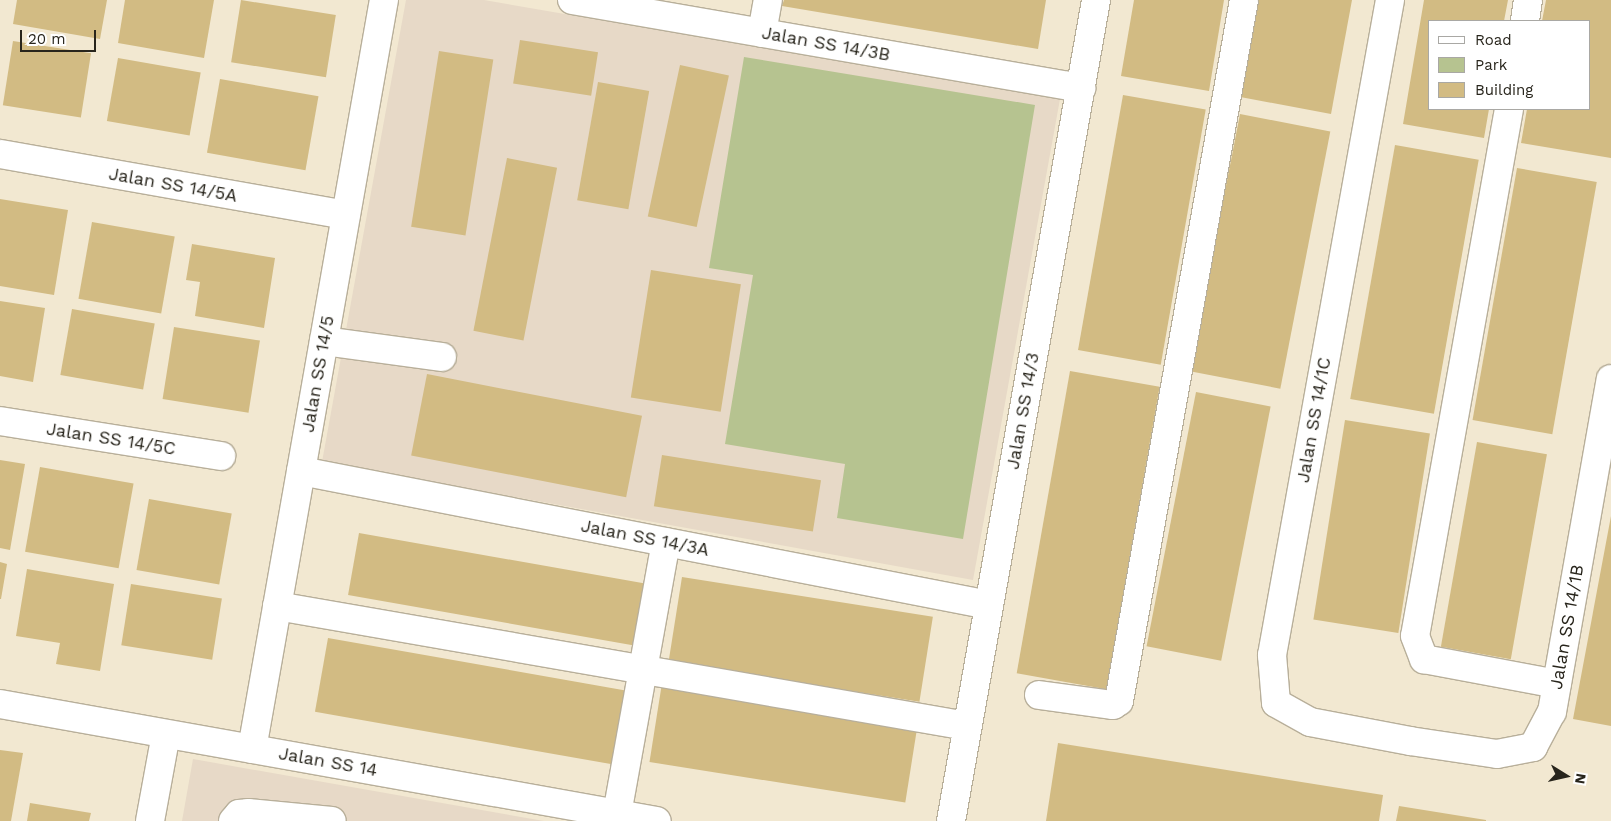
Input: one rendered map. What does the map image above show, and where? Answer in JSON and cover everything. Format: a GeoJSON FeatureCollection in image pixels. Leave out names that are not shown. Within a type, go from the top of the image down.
{"type":"FeatureCollection","features":[{"type":"Feature","properties":{"kind":"street","name":"Jalan SS 14/5"},"geometry":{"type":"LineString","coordinates":[[252,749],[384,0]]}},
{"type":"Feature","properties":{"kind":"street","name":"Jalan SS 14/3B"},"geometry":{"type":"LineString","coordinates":[[572,0],[1081,88]]}},
{"type":"Feature","properties":{"kind":"street"},"geometry":{"type":"LineString","coordinates":[[762,33],[768,0]]}},
{"type":"Feature","properties":{"kind":"street","name":"Jalan SS 14/3"},"geometry":{"type":"LineString","coordinates":[[950,821],[1096,0]]}},
{"type":"Feature","properties":{"kind":"street"},"geometry":{"type":"LineString","coordinates":[[1038,695],[1113,705],[1119,701],[1244,0]]}},
{"type":"Feature","properties":{"kind":"street","name":"Jalan SS 14/1C"},"geometry":{"type":"LineString","coordinates":[[1390,0],[1272,655],[1276,703],[1310,722],[1410,741]]}},
{"type":"Feature","properties":{"kind":"street"},"geometry":{"type":"LineString","coordinates":[[1524,20],[1528,0]]}},
{"type":"Feature","properties":{"kind":"street"},"geometry":{"type":"LineString","coordinates":[[1509,110],[1414,636],[1424,658],[1557,684]]}},
{"type":"Feature","properties":{"kind":"street","name":"Jalan SS 14/5A"},"geometry":{"type":"LineString","coordinates":[[0,154],[346,215]]}},
{"type":"Feature","properties":{"kind":"street"},"geometry":{"type":"LineString","coordinates":[[324,341],[442,357]]}},
{"type":"Feature","properties":{"kind":"street","name":"Jalan SS 14/1B"},"geometry":{"type":"LineString","coordinates":[[1410,741],[1497,754],[1533,747],[1552,712],[1611,378]]}},
{"type":"Feature","properties":{"kind":"street","name":"Jalan SS 14/5C"},"geometry":{"type":"LineString","coordinates":[[0,421],[221,456]]}},
{"type":"Feature","properties":{"kind":"street","name":"Jalan SS 14/3A"},"geometry":{"type":"LineString","coordinates":[[300,471],[989,605]]}},
{"type":"Feature","properties":{"kind":"street"},"geometry":{"type":"LineString","coordinates":[[617,814],[666,542]]}},
{"type":"Feature","properties":{"kind":"street"},"geometry":{"type":"LineString","coordinates":[[277,606],[967,726]]}},
{"type":"Feature","properties":{"kind":"street","name":"Jalan SS 14"},"geometry":{"type":"LineString","coordinates":[[0,704],[657,821]]}},
{"type":"Feature","properties":{"kind":"street"},"geometry":{"type":"LineString","coordinates":[[150,821],[166,734]]}},
{"type":"Feature","properties":{"kind":"street"},"geometry":{"type":"LineString","coordinates":[[233,821],[239,814],[248,813],[332,821]]}},
{"type":"Feature","properties":{"kind":"shaded area"},"geometry":{"type":"Polygon","coordinates":[[[406,0],[484,0],[1060,99],[973,580],[322,462],[406,0]]]}},
{"type":"Feature","properties":{"kind":"shaded area"},"geometry":{"type":"Polygon","coordinates":[[[193,759],[544,821],[182,821],[193,759]]]}},
{"type":"Feature","properties":{"kind":"green space"},"geometry":{"type":"Polygon","coordinates":[[[744,57],[1035,105],[963,539],[837,518],[845,464],[725,444],[753,275],[709,268],[744,57]]]}},
{"type":"Feature","properties":{"kind":"building"},"geometry":{"type":"Polygon","coordinates":[[[17,0],[107,0],[100,39],[13,24],[17,0]]]}},
{"type":"Feature","properties":{"kind":"building"},"geometry":{"type":"Polygon","coordinates":[[[125,0],[214,0],[204,58],[118,43],[125,0]]]}},
{"type":"Feature","properties":{"kind":"building"},"geometry":{"type":"Polygon","coordinates":[[[241,0],[336,15],[326,77],[231,62],[241,0]]]}},
{"type":"Feature","properties":{"kind":"building"},"geometry":{"type":"Polygon","coordinates":[[[784,0],[1046,0],[1038,49],[782,6],[784,0]]]}},
{"type":"Feature","properties":{"kind":"building"},"geometry":{"type":"Polygon","coordinates":[[[1134,0],[1224,0],[1209,91],[1121,76],[1134,0]]]}},
{"type":"Feature","properties":{"kind":"building"},"geometry":{"type":"Polygon","coordinates":[[[1253,0],[1352,0],[1331,114],[1235,96],[1253,0]]]}},
{"type":"Feature","properties":{"kind":"building"},"geometry":{"type":"Polygon","coordinates":[[[1424,0],[1508,0],[1504,20],[1428,20],[1428,110],[1489,110],[1484,138],[1403,124],[1424,0]]]}},
{"type":"Feature","properties":{"kind":"building"},"geometry":{"type":"Polygon","coordinates":[[[1546,0],[1611,0],[1611,158],[1521,143],[1527,110],[1591,110],[1591,20],[1542,20],[1546,0]]]}},
{"type":"Feature","properties":{"kind":"building"},"geometry":{"type":"Polygon","coordinates":[[[520,40],[598,52],[591,96],[513,83],[520,40]]]}},
{"type":"Feature","properties":{"kind":"building"},"geometry":{"type":"Polygon","coordinates":[[[13,41],[91,53],[81,118],[3,105],[13,41]]]}},
{"type":"Feature","properties":{"kind":"building"},"geometry":{"type":"Polygon","coordinates":[[[439,51],[493,60],[465,235],[411,227],[439,51]]]}},
{"type":"Feature","properties":{"kind":"building"},"geometry":{"type":"Polygon","coordinates":[[[118,58],[201,73],[190,136],[107,121],[118,58]]]}},
{"type":"Feature","properties":{"kind":"building"},"geometry":{"type":"Polygon","coordinates":[[[680,65],[729,75],[697,227],[648,217],[680,65]]]}},
{"type":"Feature","properties":{"kind":"building"},"geometry":{"type":"Polygon","coordinates":[[[220,79],[318,96],[305,170],[207,153],[220,79]]]}},
{"type":"Feature","properties":{"kind":"building"},"geometry":{"type":"Polygon","coordinates":[[[598,82],[649,91],[628,209],[577,200],[598,82]]]}},
{"type":"Feature","properties":{"kind":"building"},"geometry":{"type":"Polygon","coordinates":[[[1123,95],[1206,110],[1161,365],[1078,350],[1123,95]]]}},
{"type":"Feature","properties":{"kind":"building"},"geometry":{"type":"Polygon","coordinates":[[[1240,114],[1330,132],[1280,389],[1190,371],[1240,114]]]}},
{"type":"Feature","properties":{"kind":"building"},"geometry":{"type":"Polygon","coordinates":[[[1395,145],[1479,160],[1434,414],[1350,399],[1395,145]]]}},
{"type":"Feature","properties":{"kind":"building"},"geometry":{"type":"Polygon","coordinates":[[[507,158],[557,168],[523,340],[473,331],[507,158]]]}},
{"type":"Feature","properties":{"kind":"building"},"geometry":{"type":"Polygon","coordinates":[[[1517,168],[1597,182],[1552,434],[1473,420],[1517,168]]]}},
{"type":"Feature","properties":{"kind":"building"},"geometry":{"type":"Polygon","coordinates":[[[0,199],[68,210],[54,295],[0,286],[0,199]]]}},
{"type":"Feature","properties":{"kind":"building"},"geometry":{"type":"Polygon","coordinates":[[[92,222],[175,237],[161,313],[78,299],[92,222]]]}},
{"type":"Feature","properties":{"kind":"building"},"geometry":{"type":"Polygon","coordinates":[[[192,244],[275,258],[264,328],[195,316],[200,282],[186,280],[192,244]]]}},
{"type":"Feature","properties":{"kind":"building"},"geometry":{"type":"Polygon","coordinates":[[[651,270],[741,284],[721,412],[631,397],[651,270]]]}},
{"type":"Feature","properties":{"kind":"building"},"geometry":{"type":"Polygon","coordinates":[[[0,301],[45,308],[33,382],[0,376],[0,301]]]}},
{"type":"Feature","properties":{"kind":"building"},"geometry":{"type":"Polygon","coordinates":[[[72,309],[155,324],[143,390],[60,375],[72,309]]]}},
{"type":"Feature","properties":{"kind":"building"},"geometry":{"type":"Polygon","coordinates":[[[174,327],[260,341],[249,413],[163,399],[174,327]]]}},
{"type":"Feature","properties":{"kind":"building"},"geometry":{"type":"Polygon","coordinates":[[[1070,371],[1160,387],[1106,689],[1017,673],[1070,371]]]}},
{"type":"Feature","properties":{"kind":"building"},"geometry":{"type":"Polygon","coordinates":[[[427,374],[642,416],[626,497],[411,455],[427,374]]]}},
{"type":"Feature","properties":{"kind":"building"},"geometry":{"type":"Polygon","coordinates":[[[1196,392],[1271,407],[1221,661],[1147,646],[1196,392]]]}},
{"type":"Feature","properties":{"kind":"building"},"geometry":{"type":"Polygon","coordinates":[[[1345,420],[1430,433],[1398,633],[1313,620],[1345,420]]]}},
{"type":"Feature","properties":{"kind":"building"},"geometry":{"type":"Polygon","coordinates":[[[1477,442],[1547,454],[1511,659],[1441,647],[1477,442]]]}},
{"type":"Feature","properties":{"kind":"building"},"geometry":{"type":"Polygon","coordinates":[[[662,455],[821,480],[813,532],[654,506],[662,455]]]}},
{"type":"Feature","properties":{"kind":"building"},"geometry":{"type":"Polygon","coordinates":[[[0,460],[25,464],[10,550],[0,548],[0,460]]]}},
{"type":"Feature","properties":{"kind":"building"},"geometry":{"type":"Polygon","coordinates":[[[40,467],[134,483],[119,568],[25,552],[40,467]]]}},
{"type":"Feature","properties":{"kind":"building"},"geometry":{"type":"Polygon","coordinates":[[[149,499],[232,514],[219,584],[136,570],[149,499]]]}},
{"type":"Feature","properties":{"kind":"building"},"geometry":{"type":"Polygon","coordinates":[[[1611,516],[1611,726],[1573,719],[1611,516]]]}},
{"type":"Feature","properties":{"kind":"building"},"geometry":{"type":"Polygon","coordinates":[[[359,533],[656,585],[645,647],[348,595],[359,533]]]}},
{"type":"Feature","properties":{"kind":"building"},"geometry":{"type":"Polygon","coordinates":[[[0,562],[7,564],[1,599],[0,599],[0,562]]]}},
{"type":"Feature","properties":{"kind":"building"},"geometry":{"type":"Polygon","coordinates":[[[27,569],[114,584],[100,671],[56,664],[60,643],[16,636],[27,569]]]}},
{"type":"Feature","properties":{"kind":"building"},"geometry":{"type":"Polygon","coordinates":[[[682,577],[933,617],[919,702],[669,662],[682,577]]]}},
{"type":"Feature","properties":{"kind":"building"},"geometry":{"type":"Polygon","coordinates":[[[131,584],[222,598],[212,660],[121,645],[131,584]]]}},
{"type":"Feature","properties":{"kind":"building"},"geometry":{"type":"Polygon","coordinates":[[[328,638],[638,693],[625,767],[315,712],[328,638]]]}},
{"type":"Feature","properties":{"kind":"building"},"geometry":{"type":"Polygon","coordinates":[[[662,683],[918,724],[905,803],[649,762],[662,683]]]}},
{"type":"Feature","properties":{"kind":"building"},"geometry":{"type":"Polygon","coordinates":[[[1058,743],[1383,795],[1379,821],[1046,821],[1058,743]]]}},
{"type":"Feature","properties":{"kind":"building"},"geometry":{"type":"Polygon","coordinates":[[[0,750],[23,753],[11,821],[0,821],[0,750]]]}},
{"type":"Feature","properties":{"kind":"building"},"geometry":{"type":"Polygon","coordinates":[[[30,803],[91,813],[89,821],[27,821],[30,803]]]}},
{"type":"Feature","properties":{"kind":"building"},"geometry":{"type":"Polygon","coordinates":[[[1399,806],[1486,820],[1486,821],[1396,821],[1399,806]]]}}]}
